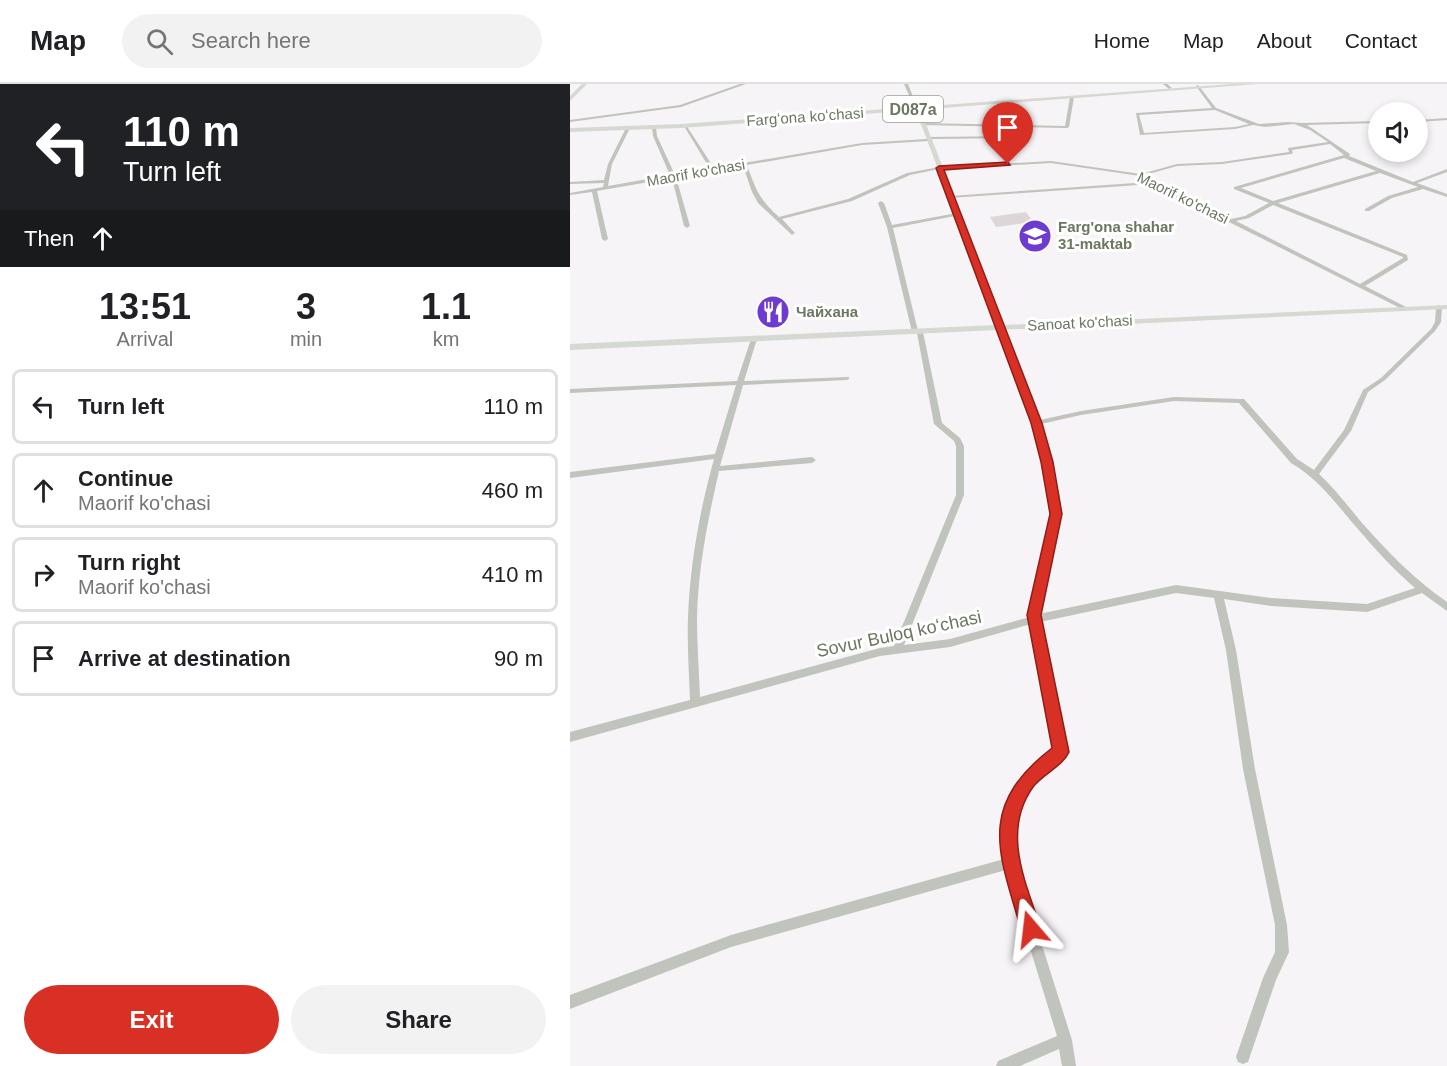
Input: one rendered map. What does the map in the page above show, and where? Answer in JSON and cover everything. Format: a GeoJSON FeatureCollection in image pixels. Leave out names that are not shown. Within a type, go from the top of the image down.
{"type":"FeatureCollection","features":[{"type":"Feature","properties":{"kind":"main road"},"geometry":{"type":"LineString","coordinates":[[570,99],[585,84]]}},
{"type":"Feature","properties":{"kind":"main road","name":"Fargʻona koʻchasi"},"geometry":{"type":"LineString","coordinates":[[570,128],[686,126],[1168,86],[1199,87],[1225,84]]}},
{"type":"Feature","properties":{"kind":"main road","name":"Fargʻona koʻchasi"},"geometry":{"type":"LineString","coordinates":[[570,128],[682,124],[1255,84]]}},
{"type":"Feature","properties":{"kind":"main road"},"geometry":{"type":"LineString","coordinates":[[917,107],[1001,327]]}},
{"type":"Feature","properties":{"kind":"main road","name":"Sanoat ko'chasi"},"geometry":{"type":"LineString","coordinates":[[570,347],[1443,307]]}},
{"type":"Feature","properties":{"kind":"street"},"geometry":{"type":"LineString","coordinates":[[570,121],[681,106],[744,84]]}},
{"type":"Feature","properties":{"kind":"street"},"geometry":{"type":"LineString","coordinates":[[914,84],[906,84],[917,107]]}},
{"type":"Feature","properties":{"kind":"street"},"geometry":{"type":"LineString","coordinates":[[1428,84],[1445,84]]}},
{"type":"Feature","properties":{"kind":"street"},"geometry":{"type":"LineString","coordinates":[[1199,87],[1215,110]]}},
{"type":"Feature","properties":{"kind":"street"},"geometry":{"type":"LineString","coordinates":[[922,124],[1067,127],[1072,97]]}},
{"type":"Feature","properties":{"kind":"street"},"geometry":{"type":"LineString","coordinates":[[1253,124],[1235,128],[1142,134],[1136,114],[1215,110],[1264,127],[1286,123],[1368,122]]}},
{"type":"Feature","properties":{"kind":"street"},"geometry":{"type":"LineString","coordinates":[[1428,121],[1447,119]]}},
{"type":"Feature","properties":{"kind":"street"},"geometry":{"type":"LineString","coordinates":[[1303,124],[1348,155],[1236,188],[1405,256],[1406,259],[1361,286]]}},
{"type":"Feature","properties":{"kind":"street"},"geometry":{"type":"LineString","coordinates":[[686,126],[714,171]]}},
{"type":"Feature","properties":{"kind":"street"},"geometry":{"type":"LineString","coordinates":[[654,127],[655,136],[674,178],[687,226]]}},
{"type":"Feature","properties":{"kind":"street"},"geometry":{"type":"LineString","coordinates":[[605,188],[610,164],[628,128]]}},
{"type":"Feature","properties":{"kind":"street","name":"Maorif ko'chasi"},"geometry":{"type":"LineString","coordinates":[[570,194],[862,144],[928,139],[1021,137]]}},
{"type":"Feature","properties":{"kind":"street"},"geometry":{"type":"LineString","coordinates":[[1142,175],[1177,165],[1274,157],[1291,153],[1290,150],[1330,143]]}},
{"type":"Feature","properties":{"kind":"street"},"geometry":{"type":"LineString","coordinates":[[1344,156],[1447,196]]}},
{"type":"Feature","properties":{"kind":"street","name":"Maorif ko'chasi"},"geometry":{"type":"LineString","coordinates":[[781,218],[850,200],[909,174],[939,168],[1052,162],[1142,175],[1153,183],[1406,309]]}},
{"type":"Feature","properties":{"kind":"street"},"geometry":{"type":"LineString","coordinates":[[745,165],[753,191],[763,205],[781,218],[792,233]]}},
{"type":"Feature","properties":{"kind":"street"},"geometry":{"type":"LineString","coordinates":[[1413,183],[1447,170]]}},
{"type":"Feature","properties":{"kind":"street"},"geometry":{"type":"LineString","coordinates":[[1231,221],[1247,217],[1273,203],[1380,171]]}},
{"type":"Feature","properties":{"kind":"street"},"geometry":{"type":"LineString","coordinates":[[570,183],[606,181]]}},
{"type":"Feature","properties":{"kind":"street"},"geometry":{"type":"LineString","coordinates":[[950,197],[1153,183]]}},
{"type":"Feature","properties":{"kind":"street"},"geometry":{"type":"LineString","coordinates":[[1367,210],[1390,197],[1423,187]]}},
{"type":"Feature","properties":{"kind":"street"},"geometry":{"type":"LineString","coordinates":[[594,190],[605,238]]}},
{"type":"Feature","properties":{"kind":"street"},"geometry":{"type":"LineString","coordinates":[[881,203],[890,227],[918,332],[938,424],[957,440],[960,446],[960,495],[897,650]]}},
{"type":"Feature","properties":{"kind":"street"},"geometry":{"type":"LineString","coordinates":[[890,227],[957,215]]}},
{"type":"Feature","properties":{"kind":"street"},"geometry":{"type":"LineString","coordinates":[[1314,475],[1347,431],[1365,391],[1383,379],[1433,330],[1443,307]]}},
{"type":"Feature","properties":{"kind":"street"},"geometry":{"type":"LineString","coordinates":[[1001,327],[1037,423],[1047,462],[1056,514],[1034,615],[1061,752],[1034,772],[1024,786],[1009,818],[1007,837],[1010,863],[1065,1040],[1070,1066]]}},
{"type":"Feature","properties":{"kind":"street"},"geometry":{"type":"LineString","coordinates":[[695,701],[693,606],[702,528],[717,456],[754,339]]}},
{"type":"Feature","properties":{"kind":"street"},"geometry":{"type":"LineString","coordinates":[[570,391],[847,378]]}},
{"type":"Feature","properties":{"kind":"street"},"geometry":{"type":"LineString","coordinates":[[1037,423],[1081,413],[1174,399],[1242,401],[1294,461],[1314,475],[1383,553],[1421,590],[1447,607]]}},
{"type":"Feature","properties":{"kind":"street"},"geometry":{"type":"LineString","coordinates":[[570,474],[717,456]]}},
{"type":"Feature","properties":{"kind":"street"},"geometry":{"type":"LineString","coordinates":[[714,470],[813,460]]}},
{"type":"Feature","properties":{"kind":"street","name":"Sovur Buloq koʻchasi"},"geometry":{"type":"LineString","coordinates":[[570,737],[880,652],[950,643],[1035,619],[1176,589],[1271,602],[1367,608],[1421,590]]}},
{"type":"Feature","properties":{"kind":"street"},"geometry":{"type":"LineString","coordinates":[[1218,594],[1231,650],[1249,769],[1281,925],[1282,952],[1270,978],[1243,1057]]}},
{"type":"Feature","properties":{"kind":"street"},"geometry":{"type":"LineString","coordinates":[[570,1002],[731,941],[1010,863]]}},
{"type":"Feature","properties":{"kind":"street"},"geometry":{"type":"LineString","coordinates":[[1003,1066],[1065,1040]]}},
{"type":"Feature","properties":{"kind":"shaded area"},"geometry":{"type":"Polygon","coordinates":[[[1026,212],[1033,222],[996,227],[990,217],[1026,212]]]}},
{"type":"Feature","properties":{"kind":"place","name":"Farg'ona shahar 31-maktab"},"geometry":{"type":"Point","coordinates":[1035,236]}},
{"type":"Feature","properties":{"kind":"place","name":"Чайхана"},"geometry":{"type":"Point","coordinates":[773,312]}},
{"type":"Feature","properties":{"kind":"route"},"geometry":{"type":"LineString","coordinates":[[1008,164],[939,168],[1037,423],[1047,462],[1056,514],[1034,615],[1061,752],[1034,772],[1024,786],[1009,818],[1007,837],[1010,863],[1031,929]]}}]}
